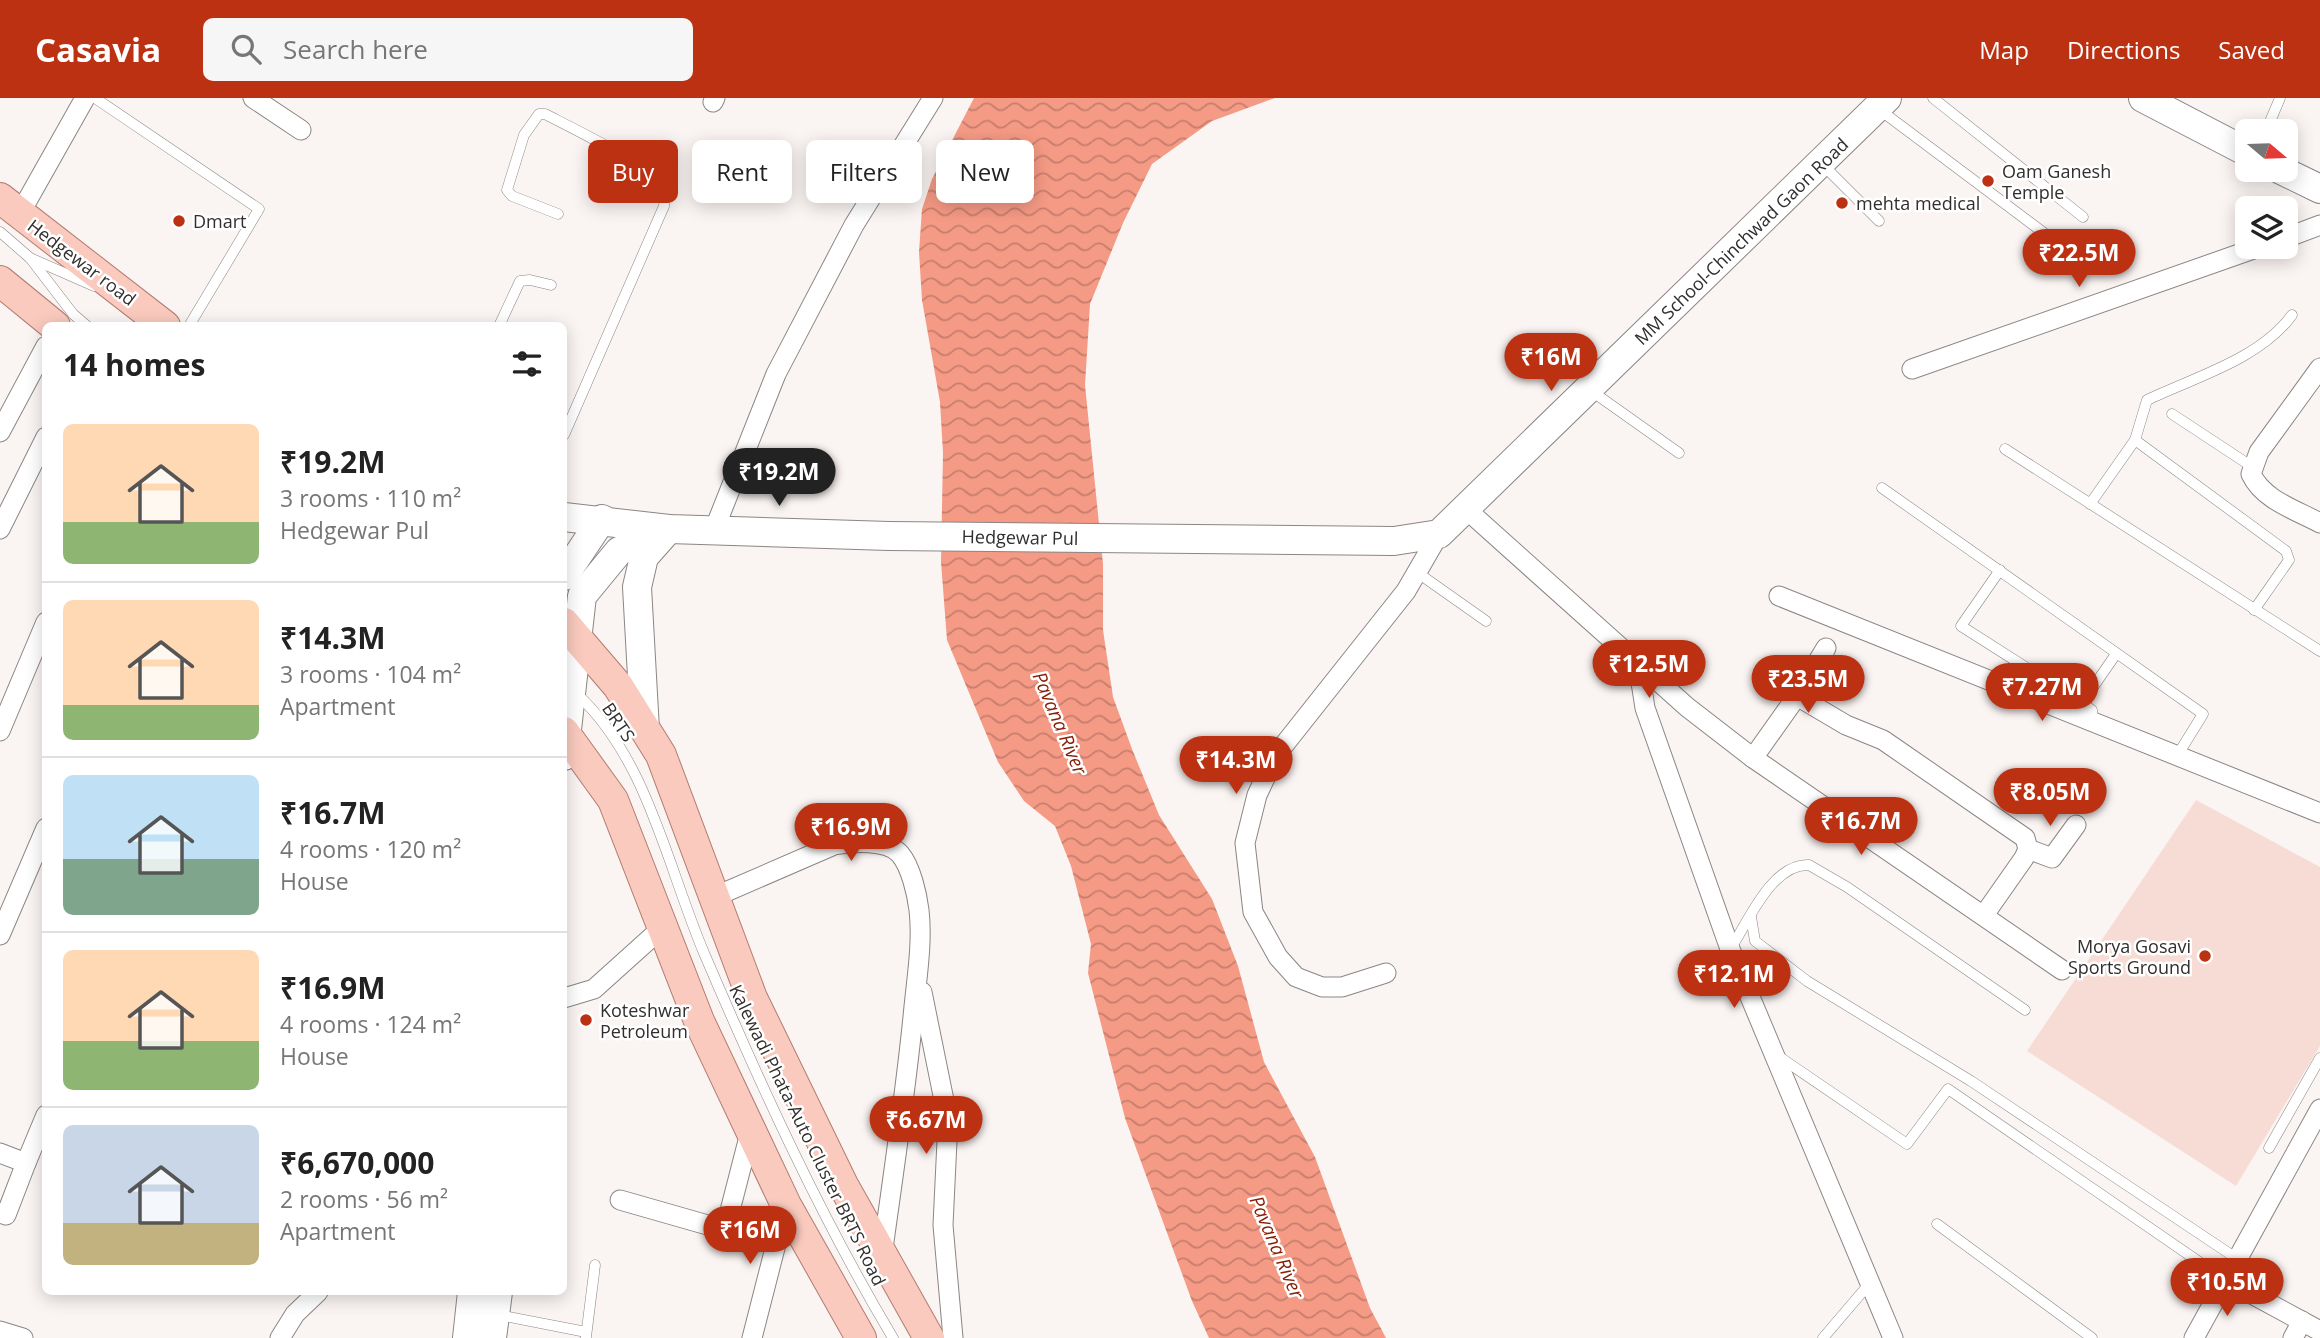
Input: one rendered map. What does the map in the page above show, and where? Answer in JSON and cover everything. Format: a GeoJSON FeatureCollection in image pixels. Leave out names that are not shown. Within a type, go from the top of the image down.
{"type":"FeatureCollection","features":[{"type":"Feature","properties":{"kind":"main road"},"geometry":{"type":"LineString","coordinates":[[2143,98],[2235,146]]}},
{"type":"Feature","properties":{"kind":"main road","name":"MM School-Chinchwad Gaon Road"},"geometry":{"type":"LineString","coordinates":[[1439,534],[1467,510],[1882,103]]}},
{"type":"Feature","properties":{"kind":"main road"},"geometry":{"type":"LineString","coordinates":[[2298,178],[2320,189]]}},
{"type":"Feature","properties":{"kind":"main road","name":"Hedgewar road"},"geometry":{"type":"LineString","coordinates":[[6,215],[159,322]]}},
{"type":"Feature","properties":{"kind":"main road"},"geometry":{"type":"LineString","coordinates":[[0,281],[50,322]]}},
{"type":"Feature","properties":{"kind":"main road","name":"Hedgewar Pul"},"geometry":{"type":"LineString","coordinates":[[567,517],[602,519],[669,529],[889,536],[1394,541],[1439,534]]}},
{"type":"Feature","properties":{"kind":"main road"},"geometry":{"type":"LineString","coordinates":[[567,572],[602,519]]}},
{"type":"Feature","properties":{"kind":"main road"},"geometry":{"type":"LineString","coordinates":[[567,685],[569,630],[582,596],[619,551],[669,529]]}},
{"type":"Feature","properties":{"kind":"main road"},"geometry":{"type":"LineString","coordinates":[[645,730],[637,586],[644,557],[669,529]]}},
{"type":"Feature","properties":{"kind":"main road"},"geometry":{"type":"LineString","coordinates":[[569,630],[618,686],[661,755],[752,998],[881,1256],[929,1338]]}},
{"type":"Feature","properties":{"kind":"main road"},"geometry":{"type":"LineString","coordinates":[[567,745],[613,800],[699,1021],[786,1205],[861,1338]]}},
{"type":"Feature","properties":{"kind":"main road"},"geometry":{"type":"LineString","coordinates":[[467,1338],[472,1295]]}},
{"type":"Feature","properties":{"kind":"street"},"geometry":{"type":"LineString","coordinates":[[6,215],[85,98]]}},
{"type":"Feature","properties":{"kind":"street"},"geometry":{"type":"LineString","coordinates":[[253,98],[301,130]]}},
{"type":"Feature","properties":{"kind":"street"},"geometry":{"type":"LineString","coordinates":[[714,530],[776,374],[854,225],[933,98]]}},
{"type":"Feature","properties":{"kind":"street"},"geometry":{"type":"LineString","coordinates":[[2298,233],[2320,225]]}},
{"type":"Feature","properties":{"kind":"street"},"geometry":{"type":"LineString","coordinates":[[1912,369],[2235,255]]}},
{"type":"Feature","properties":{"kind":"street"},"geometry":{"type":"LineString","coordinates":[[0,432],[42,353]]}},
{"type":"Feature","properties":{"kind":"street"},"geometry":{"type":"LineString","coordinates":[[2320,368],[2251,466],[2251,474],[2262,489],[2320,522]]}},
{"type":"Feature","properties":{"kind":"street"},"geometry":{"type":"LineString","coordinates":[[0,529],[42,445]]}},
{"type":"Feature","properties":{"kind":"street"},"geometry":{"type":"LineString","coordinates":[[1467,510],[1687,707],[1753,758],[2062,970]]}},
{"type":"Feature","properties":{"kind":"street"},"geometry":{"type":"LineString","coordinates":[[1386,973],[1342,987],[1322,987],[1296,977],[1278,957],[1252,912],[1245,869],[1245,843],[1257,795],[1276,755],[1418,573],[1439,534]]}},
{"type":"Feature","properties":{"kind":"street"},"geometry":{"type":"LineString","coordinates":[[1779,596],[2320,813]]}},
{"type":"Feature","properties":{"kind":"street"},"geometry":{"type":"LineString","coordinates":[[0,731],[42,631]]}},
{"type":"Feature","properties":{"kind":"street"},"geometry":{"type":"LineString","coordinates":[[1753,758],[1797,696],[1826,648]]}},
{"type":"Feature","properties":{"kind":"street"},"geometry":{"type":"LineString","coordinates":[[1638,663],[1645,708],[1730,949],[1893,1338]]}},
{"type":"Feature","properties":{"kind":"street"},"geometry":{"type":"LineString","coordinates":[[1797,696],[1846,725],[1895,748],[2025,838],[2028,849],[1984,915]]}},
{"type":"Feature","properties":{"kind":"street"},"geometry":{"type":"LineString","coordinates":[[2028,849],[2052,858],[2076,825]]}},
{"type":"Feature","properties":{"kind":"street"},"geometry":{"type":"LineString","coordinates":[[0,935],[42,837]]}},
{"type":"Feature","properties":{"kind":"street"},"geometry":{"type":"LineString","coordinates":[[714,897],[834,845],[850,842],[891,846],[900,854],[906,866],[919,910],[918,971],[881,1256]]}},
{"type":"Feature","properties":{"kind":"street"},"geometry":{"type":"LineString","coordinates":[[567,997],[594,989],[664,926]]}},
{"type":"Feature","properties":{"kind":"street"},"geometry":{"type":"LineString","coordinates":[[918,971],[948,1120],[943,1226],[953,1338]]}},
{"type":"Feature","properties":{"kind":"street"},"geometry":{"type":"LineString","coordinates":[[2194,1338],[2224,1279],[2320,1109]]}},
{"type":"Feature","properties":{"kind":"street"},"geometry":{"type":"LineString","coordinates":[[0,1213],[6,1215],[42,1125]]}},
{"type":"Feature","properties":{"kind":"street"},"geometry":{"type":"LineString","coordinates":[[620,1200],[725,1230],[751,1129]]}},
{"type":"Feature","properties":{"kind":"street"},"geometry":{"type":"LineString","coordinates":[[0,1153],[26,1163]]}},
{"type":"Feature","properties":{"kind":"street"},"geometry":{"type":"LineString","coordinates":[[752,1338],[786,1205]]}},
{"type":"Feature","properties":{"kind":"street"},"geometry":{"type":"LineString","coordinates":[[2224,1279],[2297,1330],[2320,1331]]}},
{"type":"Feature","properties":{"kind":"street"},"geometry":{"type":"LineString","coordinates":[[280,1338],[295,1314],[315,1295]]}},
{"type":"Feature","properties":{"kind":"street"},"geometry":{"type":"LineString","coordinates":[[0,1331],[23,1338]]}},
{"type":"Feature","properties":{"kind":"lane"},"geometry":{"type":"LineString","coordinates":[[95,98],[259,209],[191,322]]}},
{"type":"Feature","properties":{"kind":"lane"},"geometry":{"type":"LineString","coordinates":[[1933,98],[2084,217]]}},
{"type":"Feature","properties":{"kind":"lane"},"geometry":{"type":"LineString","coordinates":[[2271,119],[2280,98]]}},
{"type":"Feature","properties":{"kind":"lane"},"geometry":{"type":"LineString","coordinates":[[1882,103],[2048,236]]}},
{"type":"Feature","properties":{"kind":"lane"},"geometry":{"type":"LineString","coordinates":[[558,214],[512,196],[507,190],[524,135],[539,114],[545,114],[586,135],[658,178],[666,192],[664,206],[567,428]]}},
{"type":"Feature","properties":{"kind":"lane"},"geometry":{"type":"LineString","coordinates":[[1820,163],[1879,221]]}},
{"type":"Feature","properties":{"kind":"lane"},"geometry":{"type":"LineString","coordinates":[[6,215],[30,258],[73,314],[82,322]]}},
{"type":"Feature","properties":{"kind":"lane"},"geometry":{"type":"LineString","coordinates":[[30,258],[96,287],[105,295]]}},
{"type":"Feature","properties":{"kind":"lane"},"geometry":{"type":"LineString","coordinates":[[501,322],[520,281],[530,280],[551,285]]}},
{"type":"Feature","properties":{"kind":"lane"},"geometry":{"type":"LineString","coordinates":[[2090,504],[2135,440],[2147,400],[2257,348],[2278,334],[2292,315]]}},
{"type":"Feature","properties":{"kind":"lane"},"geometry":{"type":"LineString","coordinates":[[1589,390],[1679,453]]}},
{"type":"Feature","properties":{"kind":"lane"},"geometry":{"type":"LineString","coordinates":[[2172,414],[2251,466]]}},
{"type":"Feature","properties":{"kind":"lane"},"geometry":{"type":"LineString","coordinates":[[2135,440],[2286,551],[2289,561],[2254,610]]}},
{"type":"Feature","properties":{"kind":"lane"},"geometry":{"type":"LineString","coordinates":[[2005,449],[2320,651]]}},
{"type":"Feature","properties":{"kind":"lane"},"geometry":{"type":"LineString","coordinates":[[1882,488],[2203,714],[2178,756]]}},
{"type":"Feature","properties":{"kind":"lane"},"geometry":{"type":"LineString","coordinates":[[2000,570],[1961,626],[2092,710],[2093,722]]}},
{"type":"Feature","properties":{"kind":"lane"},"geometry":{"type":"LineString","coordinates":[[1418,573],[1486,621]]}},
{"type":"Feature","properties":{"kind":"lane"},"geometry":{"type":"LineString","coordinates":[[2082,703],[2116,653]]}},
{"type":"Feature","properties":{"kind":"lane","name":"BRTS"},"geometry":{"type":"LineString","coordinates":[[567,685],[598,715],[641,786]]}},
{"type":"Feature","properties":{"kind":"lane","name":"Kalewadi Phata-Auto Cluster BRTS Road"},"geometry":{"type":"LineString","coordinates":[[641,786],[694,930],[751,1063],[866,1294],[892,1338]]}},
{"type":"Feature","properties":{"kind":"lane"},"geometry":{"type":"LineString","coordinates":[[1730,949],[1773,884],[1789,869],[1809,865],[1823,871],[2025,1010]]}},
{"type":"Feature","properties":{"kind":"lane"},"geometry":{"type":"LineString","coordinates":[[1751,917],[1755,941],[1807,981],[1970,1081],[2236,1258]]}},
{"type":"Feature","properties":{"kind":"lane"},"geometry":{"type":"LineString","coordinates":[[1774,1053],[1907,1144],[1948,1089],[2224,1279]]}},
{"type":"Feature","properties":{"kind":"lane"},"geometry":{"type":"LineString","coordinates":[[2269,1148],[2320,1058]]}},
{"type":"Feature","properties":{"kind":"lane"},"geometry":{"type":"LineString","coordinates":[[1937,1224],[2092,1338]]}},
{"type":"Feature","properties":{"kind":"lane"},"geometry":{"type":"LineString","coordinates":[[495,1315],[586,1335],[595,1265]]}},
{"type":"Feature","properties":{"kind":"lane"},"geometry":{"type":"LineString","coordinates":[[1823,1338],[1870,1283]]}},
{"type":"Feature","properties":{"kind":"shaded area","name":"Morya Gosavi Sports Ground"},"geometry":{"type":"Polygon","coordinates":[[[2196,800],[2320,867],[2320,1046],[2236,1186],[2027,1051],[2196,800]]]}},
{"type":"Feature","properties":{"kind":"water","name":"Pavana River"},"geometry":{"type":"Polygon","coordinates":[[[974,98],[1275,98],[1212,121],[1152,164],[1123,223],[1090,304],[1085,385],[1103,564],[1103,630],[1113,697],[1132,749],[1159,815],[1212,899],[1238,966],[1264,1062],[1315,1157],[1370,1308],[1386,1338],[1209,1338],[1192,1301],[1125,1118],[1088,973],[1091,944],[1071,866],[1055,826],[1024,801],[998,762],[947,640],[941,562],[943,453],[940,402],[922,300],[919,252],[922,209],[936,171],[936,203],[1034,203],[1034,140],[952,140],[974,98]]]}},
{"type":"Feature","properties":{"kind":"place","name":"Oam Ganesh Temple"},"geometry":{"type":"Point","coordinates":[1988,181]}},
{"type":"Feature","properties":{"kind":"place","name":"mehta medical"},"geometry":{"type":"Point","coordinates":[1842,203]}},
{"type":"Feature","properties":{"kind":"place","name":"Dmart"},"geometry":{"type":"Point","coordinates":[179,221]}},
{"type":"Feature","properties":{"kind":"place","name":"Morya Gosavi Sports Ground"},"geometry":{"type":"Point","coordinates":[2205,956]}},
{"type":"Feature","properties":{"kind":"place","name":"Koteshwar Petroleum"},"geometry":{"type":"Point","coordinates":[586,1020]}}]}
